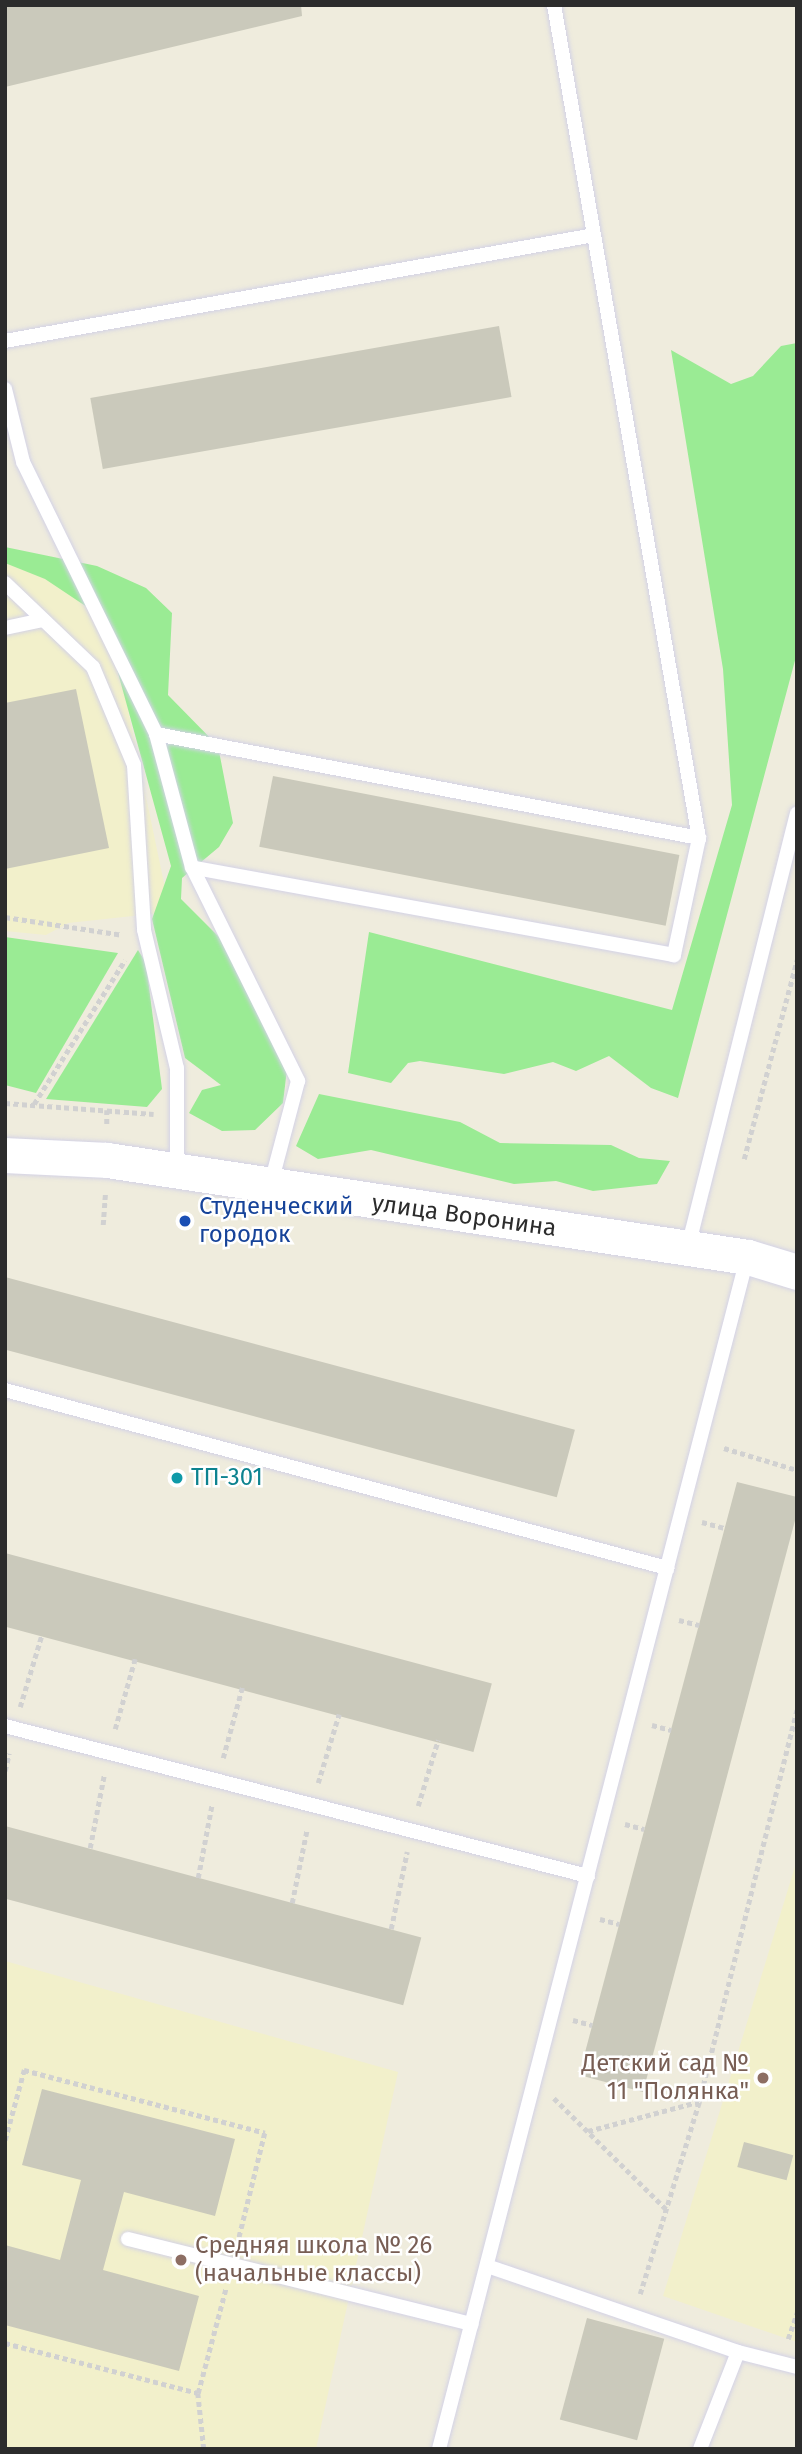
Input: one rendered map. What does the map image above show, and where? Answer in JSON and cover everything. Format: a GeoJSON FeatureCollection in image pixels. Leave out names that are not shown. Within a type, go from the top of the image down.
{"type":"FeatureCollection","features":[{"type":"Feature","properties":{"kind":"street","name":"улица Воронина"},"geometry":{"type":"LineString","coordinates":[[5,1155],[107,1160],[270,1188],[748,1257],[797,1272]]}},
{"type":"Feature","properties":{"kind":"lane"},"geometry":{"type":"LineString","coordinates":[[192,867],[674,955],[699,838],[554,5]]}},
{"type":"Feature","properties":{"kind":"lane"},"geometry":{"type":"LineString","coordinates":[[5,341],[594,235]]}},
{"type":"Feature","properties":{"kind":"lane"},"geometry":{"type":"LineString","coordinates":[[5,388],[23,462],[156,734],[192,867],[298,1081],[270,1188]]}},
{"type":"Feature","properties":{"kind":"lane"},"geometry":{"type":"LineString","coordinates":[[5,583],[93,667],[134,765],[144,930],[177,1068],[177,1172]]}},
{"type":"Feature","properties":{"kind":"lane"},"geometry":{"type":"LineString","coordinates":[[5,628],[43,620]]}},
{"type":"Feature","properties":{"kind":"lane"},"geometry":{"type":"LineString","coordinates":[[156,734],[699,838]]}},
{"type":"Feature","properties":{"kind":"lane"},"geometry":{"type":"LineString","coordinates":[[688,1248],[797,813]]}},
{"type":"Feature","properties":{"kind":"lane"},"geometry":{"type":"LineString","coordinates":[[439,2449],[748,1257]]}},
{"type":"Feature","properties":{"kind":"lane"},"geometry":{"type":"LineString","coordinates":[[5,1391],[667,1568]]}},
{"type":"Feature","properties":{"kind":"lane"},"geometry":{"type":"LineString","coordinates":[[5,1726],[588,1876]]}},
{"type":"Feature","properties":{"kind":"lane"},"geometry":{"type":"LineString","coordinates":[[128,2239],[472,2324]]}},
{"type":"Feature","properties":{"kind":"lane"},"geometry":{"type":"LineString","coordinates":[[487,2266],[738,2352],[797,2367]]}},
{"type":"Feature","properties":{"kind":"lane"},"geometry":{"type":"LineString","coordinates":[[700,2449],[738,2352]]}},
{"type":"Feature","properties":{"kind":"path"},"geometry":{"type":"LineString","coordinates":[[5,917],[68,923],[111,938],[144,930]]}},
{"type":"Feature","properties":{"kind":"path"},"geometry":{"type":"LineString","coordinates":[[34,1104],[144,930]]}},
{"type":"Feature","properties":{"kind":"path"},"geometry":{"type":"LineString","coordinates":[[744,1159],[797,960]]}},
{"type":"Feature","properties":{"kind":"path"},"geometry":{"type":"LineString","coordinates":[[5,1103],[176,1116]]}},
{"type":"Feature","properties":{"kind":"path"},"geometry":{"type":"LineString","coordinates":[[700,1441],[797,1470]]}},
{"type":"Feature","properties":{"kind":"path"},"geometry":{"type":"LineString","coordinates":[[632,2316],[668,2211],[699,2102],[797,1710]]}},
{"type":"Feature","properties":{"kind":"path"},"geometry":{"type":"LineString","coordinates":[[535,2080],[668,2211]]}},
{"type":"Feature","properties":{"kind":"path"},"geometry":{"type":"LineString","coordinates":[[587,2131],[699,2102]]}},
{"type":"Feature","properties":{"kind":"path"},"geometry":{"type":"LineString","coordinates":[[198,2393],[204,2449]]}},
{"type":"Feature","properties":{"kind":"shaded area"},"geometry":{"type":"Polygon","coordinates":[[[5,556],[105,600],[170,912],[68,923],[46,935],[5,931],[5,556]]]}},
{"type":"Feature","properties":{"kind":"shaded area","name":"Детский сад № 11 \"Полянка\""},"geometry":{"type":"Polygon","coordinates":[[[797,1860],[797,2342],[663,2296],[797,1860]]]}},
{"type":"Feature","properties":{"kind":"shaded area","name":"Средняя школа № 26 (начальные классы)"},"geometry":{"type":"Polygon","coordinates":[[[5,1961],[398,2072],[316,2449],[5,2449],[5,1961]]]}},
{"type":"Feature","properties":{"kind":"green space"},"geometry":{"type":"Polygon","coordinates":[[[797,343],[797,653],[678,1098],[651,1088],[609,1056],[576,1071],[553,1062],[504,1074],[420,1061],[408,1063],[391,1083],[348,1073],[369,932],[672,1010],[732,805],[723,669],[671,350],[731,384],[753,376],[781,346],[797,343]]]}},
{"type":"Feature","properties":{"kind":"green space"},"geometry":{"type":"Polygon","coordinates":[[[5,547],[97,566],[146,588],[172,613],[168,695],[218,746],[233,823],[219,847],[182,878],[181,899],[220,938],[287,1069],[283,1103],[255,1130],[222,1131],[189,1113],[202,1090],[221,1085],[185,1058],[152,919],[171,866],[109,640],[93,611],[45,579],[5,563],[5,547]]]}},
{"type":"Feature","properties":{"kind":"green space"},"geometry":{"type":"Polygon","coordinates":[[[5,937],[118,953],[36,1093],[5,1085],[5,937]]]}},
{"type":"Feature","properties":{"kind":"green space"},"geometry":{"type":"Polygon","coordinates":[[[138,950],[146,963],[162,1089],[147,1107],[46,1099],[138,950]]]}},
{"type":"Feature","properties":{"kind":"green space"},"geometry":{"type":"Polygon","coordinates":[[[319,1094],[460,1122],[500,1143],[611,1145],[639,1158],[670,1161],[657,1184],[593,1191],[556,1181],[514,1184],[371,1150],[318,1159],[296,1146],[319,1094]]]}},
{"type":"Feature","properties":{"kind":"building"},"geometry":{"type":"Polygon","coordinates":[[[5,5],[301,5],[302,16],[5,87],[5,5]]]}},
{"type":"Feature","properties":{"kind":"building"},"geometry":{"type":"Polygon","coordinates":[[[499,326],[512,397],[103,469],[90,398],[499,326]]]}},
{"type":"Feature","properties":{"kind":"building"},"geometry":{"type":"Polygon","coordinates":[[[76,689],[109,848],[5,869],[5,703],[76,689]]]}},
{"type":"Feature","properties":{"kind":"building"},"geometry":{"type":"Polygon","coordinates":[[[273,776],[679,855],[666,926],[259,847],[273,776]]]}},
{"type":"Feature","properties":{"kind":"building"},"geometry":{"type":"Polygon","coordinates":[[[5,1277],[575,1430],[557,1497],[5,1349],[5,1277]]]}},
{"type":"Feature","properties":{"kind":"building"},"geometry":{"type":"Polygon","coordinates":[[[737,1482],[797,1497],[797,1513],[643,2092],[579,2075],[737,1482]]]}},
{"type":"Feature","properties":{"kind":"building"},"geometry":{"type":"Polygon","coordinates":[[[5,1553],[492,1683],[473,1752],[5,1627],[5,1553]]]}},
{"type":"Feature","properties":{"kind":"building"},"geometry":{"type":"Polygon","coordinates":[[[5,1826],[421,1938],[403,2005],[5,1898],[5,1826]]]}},
{"type":"Feature","properties":{"kind":"building"},"geometry":{"type":"Polygon","coordinates":[[[42,2089],[235,2139],[215,2216],[124,2192],[103,2270],[199,2296],[179,2371],[5,2325],[5,2245],[60,2260],[81,2180],[22,2165],[42,2089]]]}},
{"type":"Feature","properties":{"kind":"building"},"geometry":{"type":"Polygon","coordinates":[[[744,2142],[793,2155],[787,2180],[737,2167],[744,2142]]]}},
{"type":"Feature","properties":{"kind":"building"},"geometry":{"type":"Polygon","coordinates":[[[587,2318],[664,2339],[637,2440],[560,2419],[587,2318]]]}},
{"type":"Feature","properties":{"kind":"place","name":"Студенческий городок"},"geometry":{"type":"Point","coordinates":[185,1221]}},
{"type":"Feature","properties":{"kind":"place","name":"ТП-301"},"geometry":{"type":"Point","coordinates":[177,1478]}},
{"type":"Feature","properties":{"kind":"place","name":"Детский сад № 11 \"Полянка\""},"geometry":{"type":"Point","coordinates":[763,2078]}},
{"type":"Feature","properties":{"kind":"place","name":"Средняя школа № 26 (начальные классы)"},"geometry":{"type":"Point","coordinates":[181,2260]}}]}
